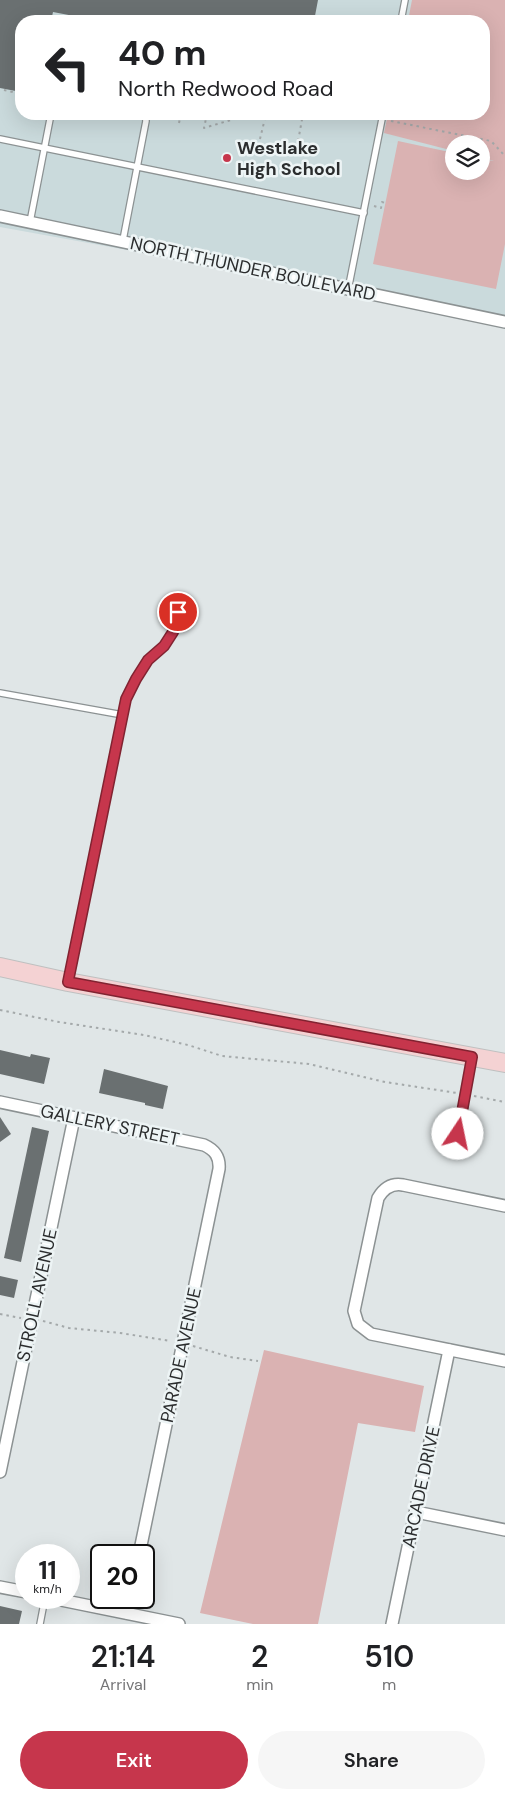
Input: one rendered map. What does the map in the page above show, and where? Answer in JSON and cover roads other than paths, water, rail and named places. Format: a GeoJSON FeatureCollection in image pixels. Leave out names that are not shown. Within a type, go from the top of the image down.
{"type":"FeatureCollection","features":[{"type":"Feature","properties":{"kind":"main road"},"geometry":{"type":"LineString","coordinates":[[0,967],[68,982],[505,1064]]}},
{"type":"Feature","properties":{"kind":"street","name":"NORTH THUNDER BOULEVARD"},"geometry":{"type":"LineString","coordinates":[[0,216],[122,240],[348,290],[505,322]]}},
{"type":"Feature","properties":{"kind":"street","name":"GALLERY STREET"},"geometry":{"type":"LineString","coordinates":[[0,1102],[204,1145],[216,1154]]}},
{"type":"Feature","properties":{"kind":"street","name":"STROLL AVENUE"},"geometry":{"type":"LineString","coordinates":[[0,1472],[74,1118]]}},
{"type":"Feature","properties":{"kind":"street","name":"PARADE AVENUE"},"geometry":{"type":"LineString","coordinates":[[142,1544],[188,1344],[219,1169],[216,1154]]}},
{"type":"Feature","properties":{"kind":"street"},"geometry":{"type":"LineString","coordinates":[[505,1206],[403,1185],[389,1186],[378,1198],[355,1306],[356,1320],[361,1328],[371,1334],[505,1362]]}},
{"type":"Feature","properties":{"kind":"street","name":"ARCADE DRIVE"},"geometry":{"type":"LineString","coordinates":[[392,1624],[449,1350]]}},
{"type":"Feature","properties":{"kind":"street"},"geometry":{"type":"LineString","coordinates":[[416,1512],[505,1530]]}},
{"type":"Feature","properties":{"kind":"street"},"geometry":{"type":"LineString","coordinates":[[0,1587],[15,1590]]}},
{"type":"Feature","properties":{"kind":"street"},"geometry":{"type":"LineString","coordinates":[[80,1604],[179,1624]]}},
{"type":"Feature","properties":{"kind":"street"},"geometry":{"type":"LineString","coordinates":[[127,1613],[128,1609]]}},
{"type":"Feature","properties":{"kind":"lane"},"geometry":{"type":"LineString","coordinates":[[402,15],[405,0]]}},
{"type":"Feature","properties":{"kind":"lane"},"geometry":{"type":"LineString","coordinates":[[30,222],[50,120]]}},
{"type":"Feature","properties":{"kind":"lane"},"geometry":{"type":"LineString","coordinates":[[122,240],[146,120]]}},
{"type":"Feature","properties":{"kind":"lane"},"geometry":{"type":"LineString","coordinates":[[348,290],[382,120]]}},
{"type":"Feature","properties":{"kind":"lane"},"geometry":{"type":"LineString","coordinates":[[0,139],[364,213]]}},
{"type":"Feature","properties":{"kind":"lane"},"geometry":{"type":"LineString","coordinates":[[68,982],[126,699],[148,660],[164,646],[173,632],[178,612]]}},
{"type":"Feature","properties":{"kind":"lane"},"geometry":{"type":"LineString","coordinates":[[0,693],[123,715]]}},
{"type":"Feature","properties":{"kind":"lane"},"geometry":{"type":"LineString","coordinates":[[458,1134],[472,1057]]}},
{"type":"Feature","properties":{"kind":"lane"},"geometry":{"type":"LineString","coordinates":[[40,1624],[43,1609]]}},
{"type":"Feature","properties":{"kind":"place","name":"Westlake High School"},"geometry":{"type":"Point","coordinates":[227,158]}}]}
